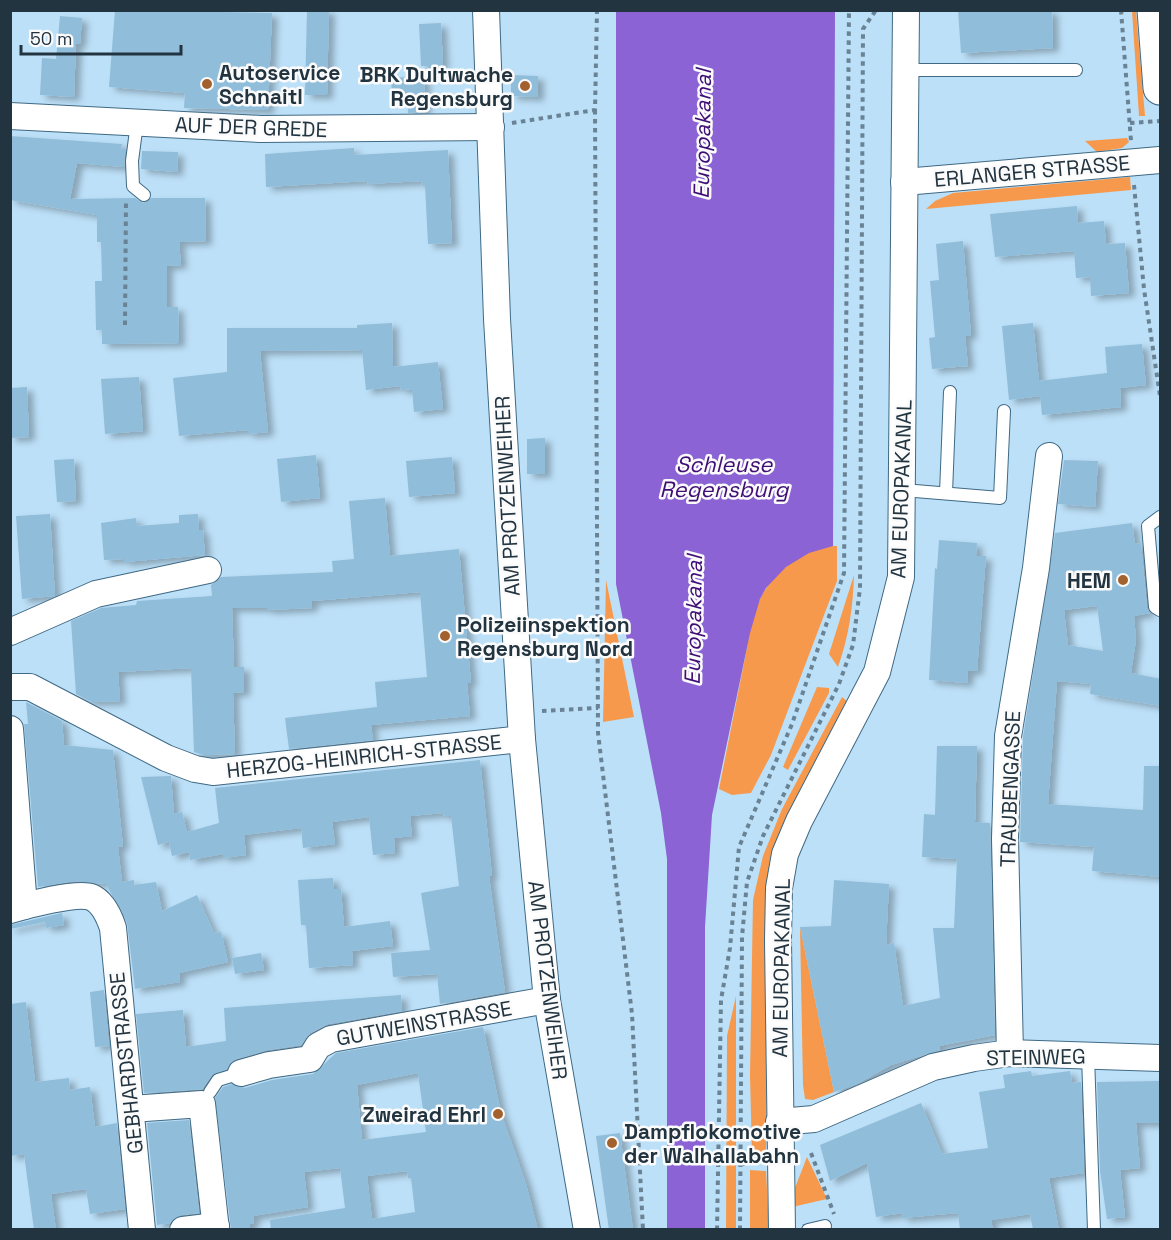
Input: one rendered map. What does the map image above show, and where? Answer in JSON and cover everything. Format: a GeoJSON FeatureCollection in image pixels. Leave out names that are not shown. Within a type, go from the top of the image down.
{"type":"FeatureCollection","features":[{"type":"Feature","properties":{"kind":"main road"},"geometry":{"type":"LineString","coordinates":[[1154,10],[1161,88]]}},
{"type":"Feature","properties":{"kind":"street","name":"AM PROTZENWEIHER"},"geometry":{"type":"LineString","coordinates":[[486,10],[497,320],[522,739],[547,999],[587,1230]]}},
{"type":"Feature","properties":{"kind":"street","name":"AM EUROPAKANAL"},"geometry":{"type":"LineString","coordinates":[[782,1230],[778,940],[780,888],[785,854],[799,821],[877,672],[901,577],[906,10]]}},
{"type":"Feature","properties":{"kind":"street","name":"AUF DER GREDE"},"geometry":{"type":"LineString","coordinates":[[10,116],[321,129],[491,126]]}},
{"type":"Feature","properties":{"kind":"street","name":"ERLANGER STRASSE"},"geometry":{"type":"LineString","coordinates":[[904,182],[1161,160]]}},
{"type":"Feature","properties":{"kind":"street","name":"TRAUBENGASSE"},"geometry":{"type":"LineString","coordinates":[[1010,1053],[1005,839],[1008,736],[1036,568],[1049,456]]}},
{"type":"Feature","properties":{"kind":"street"},"geometry":{"type":"LineString","coordinates":[[10,632],[96,594],[208,570]]}},
{"type":"Feature","properties":{"kind":"street","name":"HERZOG-HEINRICH-STRASSE"},"geometry":{"type":"LineString","coordinates":[[10,687],[30,687],[166,758],[195,769],[213,772],[522,739]]}},
{"type":"Feature","properties":{"kind":"street"},"geometry":{"type":"LineString","coordinates":[[10,729],[17,908]]}},
{"type":"Feature","properties":{"kind":"street","name":"GEBHARDSTRASSE"},"geometry":{"type":"LineString","coordinates":[[17,908],[82,896],[97,901],[104,908],[113,928],[142,1230]]}},
{"type":"Feature","properties":{"kind":"street","name":"GUTWEINSTRASSE"},"geometry":{"type":"LineString","coordinates":[[241,1073],[269,1065],[310,1059],[318,1046],[331,1039],[547,999]]}},
{"type":"Feature","properties":{"kind":"street","name":"STEINWEG"},"geometry":{"type":"LineString","coordinates":[[779,1122],[814,1119],[933,1067],[1010,1053],[1161,1058]]}},
{"type":"Feature","properties":{"kind":"street"},"geometry":{"type":"LineString","coordinates":[[131,1109],[206,1099],[216,1228],[183,1230]]}},
{"type":"Feature","properties":{"kind":"lane"},"geometry":{"type":"LineString","coordinates":[[905,70],[1076,70]]}},
{"type":"Feature","properties":{"kind":"lane"},"geometry":{"type":"LineString","coordinates":[[137,123],[132,161],[133,186],[144,195]]}},
{"type":"Feature","properties":{"kind":"lane"},"geometry":{"type":"LineString","coordinates":[[946,493],[950,392]]}},
{"type":"Feature","properties":{"kind":"lane"},"geometry":{"type":"LineString","coordinates":[[903,490],[1000,498],[1004,411]]}},
{"type":"Feature","properties":{"kind":"lane"},"geometry":{"type":"LineString","coordinates":[[1161,517],[1148,526],[1155,607],[1161,609]]}},
{"type":"Feature","properties":{"kind":"lane"},"geometry":{"type":"LineString","coordinates":[[1088,1056],[1094,1230]]}},
{"type":"Feature","properties":{"kind":"lane","name":"GUTWEINSTRASSE"},"geometry":{"type":"LineString","coordinates":[[206,1099],[218,1080],[241,1073]]}},
{"type":"Feature","properties":{"kind":"lane"},"geometry":{"type":"LineString","coordinates":[[808,1230],[831,1223]]}},
{"type":"Feature","properties":{"kind":"path"},"geometry":{"type":"LineString","coordinates":[[597,10],[595,110],[598,733],[632,1014],[643,1230]]}},
{"type":"Feature","properties":{"kind":"path"},"geometry":{"type":"LineString","coordinates":[[846,422],[849,10]]}},
{"type":"Feature","properties":{"kind":"path"},"geometry":{"type":"LineString","coordinates":[[740,1230],[742,937],[747,882],[763,836],[839,684],[853,645],[860,588],[863,29],[876,10]]}},
{"type":"Feature","properties":{"kind":"path"},"geometry":{"type":"LineString","coordinates":[[1121,10],[1144,289],[1158,349],[1161,396]]}},
{"type":"Feature","properties":{"kind":"path"},"geometry":{"type":"LineString","coordinates":[[491,126],[595,110]]}},
{"type":"Feature","properties":{"kind":"path"},"geometry":{"type":"LineString","coordinates":[[1130,123],[1161,121]]}},
{"type":"Feature","properties":{"kind":"path"},"geometry":{"type":"LineString","coordinates":[[125,324],[126,199],[133,186]]}},
{"type":"Feature","properties":{"kind":"path"},"geometry":{"type":"LineString","coordinates":[[520,712],[598,708]]}},
{"type":"Feature","properties":{"kind":"path"},"geometry":{"type":"LineString","coordinates":[[811,1153],[831,1223]]}},
{"type":"Feature","properties":{"kind":"shaded area"},"geometry":{"type":"Polygon","coordinates":[[[1132,11],[1136,11],[1145,116],[1139,116],[1132,11]]]}},
{"type":"Feature","properties":{"kind":"shaded area"},"geometry":{"type":"Polygon","coordinates":[[[1127,138],[1129,142],[1122,148],[1097,152],[1085,141],[1127,138]]]}},
{"type":"Feature","properties":{"kind":"shaded area"},"geometry":{"type":"Polygon","coordinates":[[[1130,177],[1131,190],[926,209],[935,201],[953,193],[1130,177]]]}},
{"type":"Feature","properties":{"kind":"shaded area"},"geometry":{"type":"Polygon","coordinates":[[[837,546],[837,581],[771,755],[751,793],[732,795],[719,789],[757,605],[774,578],[793,561],[814,550],[837,546]]]}},
{"type":"Feature","properties":{"kind":"shaded area"},"geometry":{"type":"Polygon","coordinates":[[[854,575],[850,621],[838,667],[829,654],[854,575]]]}},
{"type":"Feature","properties":{"kind":"shaded area"},"geometry":{"type":"Polygon","coordinates":[[[606,580],[634,717],[603,722],[606,580]]]}},
{"type":"Feature","properties":{"kind":"shaded area"},"geometry":{"type":"Polygon","coordinates":[[[817,687],[829,688],[829,693],[788,770],[783,767],[817,687]]]}},
{"type":"Feature","properties":{"kind":"shaded area"},"geometry":{"type":"Polygon","coordinates":[[[842,697],[847,701],[798,794],[769,864],[766,1159],[752,1156],[750,1075],[753,900],[763,856],[782,809],[842,697]]]}},
{"type":"Feature","properties":{"kind":"shaded area"},"geometry":{"type":"Polygon","coordinates":[[[800,927],[834,1092],[813,1100],[805,1099],[803,1085],[800,927]]]}},
{"type":"Feature","properties":{"kind":"shaded area"},"geometry":{"type":"Polygon","coordinates":[[[736,996],[736,1229],[726,1230],[727,1036],[736,996]]]}},
{"type":"Feature","properties":{"kind":"shaded area"},"geometry":{"type":"Polygon","coordinates":[[[807,1157],[827,1199],[792,1207],[793,1193],[807,1157]]]}},
{"type":"Feature","properties":{"kind":"shaded area"},"geometry":{"type":"Polygon","coordinates":[[[750,1170],[766,1171],[769,1229],[750,1229],[750,1170]]]}},
{"type":"Feature","properties":{"kind":"water","name":"Schleuse Regensburg"},"geometry":{"type":"Polygon","coordinates":[[[616,11],[835,11],[833,546],[809,553],[786,567],[766,588],[760,599],[750,633],[712,815],[705,927],[705,1229],[667,1229],[667,859],[661,813],[616,584],[616,11]]]}},
{"type":"Feature","properties":{"kind":"building"},"geometry":{"type":"Polygon","coordinates":[[[115,10],[272,13],[268,110],[184,108],[185,93],[109,87],[115,10]]]}},
{"type":"Feature","properties":{"kind":"building"},"geometry":{"type":"Polygon","coordinates":[[[307,10],[329,10],[327,95],[305,95],[307,10]]]}},
{"type":"Feature","properties":{"kind":"building"},"geometry":{"type":"Polygon","coordinates":[[[958,10],[1052,10],[1053,48],[961,53],[958,10]]]}},
{"type":"Feature","properties":{"kind":"building"},"geometry":{"type":"Polygon","coordinates":[[[60,16],[82,18],[80,44],[76,44],[74,97],[40,95],[42,58],[56,59],[60,16]]]}},
{"type":"Feature","properties":{"kind":"building"},"geometry":{"type":"Polygon","coordinates":[[[441,23],[443,66],[421,66],[419,24],[441,23]]]}},
{"type":"Feature","properties":{"kind":"building","name":"BRK Dultwache Regensburg"},"geometry":{"type":"Polygon","coordinates":[[[511,75],[538,76],[538,97],[511,96],[511,75]]]}},
{"type":"Feature","properties":{"kind":"building"},"geometry":{"type":"Polygon","coordinates":[[[424,76],[425,112],[408,113],[407,94],[392,95],[391,78],[424,76]]]}},
{"type":"Feature","properties":{"kind":"building"},"geometry":{"type":"Polygon","coordinates":[[[10,136],[122,144],[121,150],[125,150],[124,167],[77,163],[70,199],[135,198],[143,203],[151,198],[205,198],[206,241],[179,242],[181,265],[167,266],[167,307],[178,307],[179,343],[102,344],[102,330],[96,330],[95,281],[102,281],[101,242],[97,242],[97,215],[10,200],[10,136]]]}},
{"type":"Feature","properties":{"kind":"building"},"geometry":{"type":"Polygon","coordinates":[[[354,148],[354,155],[448,150],[452,243],[428,244],[425,185],[422,185],[421,181],[368,184],[367,181],[266,187],[265,154],[354,148]]]}},
{"type":"Feature","properties":{"kind":"building"},"geometry":{"type":"Polygon","coordinates":[[[142,151],[178,152],[177,172],[141,169],[142,151]]]}},
{"type":"Feature","properties":{"kind":"building"},"geometry":{"type":"Polygon","coordinates":[[[1077,206],[1078,223],[1104,221],[1106,244],[1125,243],[1129,293],[1091,296],[1090,277],[1076,278],[1074,251],[995,257],[990,214],[1077,206]]]}},
{"type":"Feature","properties":{"kind":"building"},"geometry":{"type":"Polygon","coordinates":[[[963,241],[971,335],[965,336],[968,366],[932,369],[929,338],[935,337],[930,281],[939,280],[936,244],[963,241]]]}},
{"type":"Feature","properties":{"kind":"building"},"geometry":{"type":"Polygon","coordinates":[[[392,323],[393,367],[438,362],[443,409],[414,412],[412,389],[401,390],[400,386],[366,390],[362,350],[260,351],[268,432],[248,434],[248,430],[179,436],[173,378],[227,372],[227,328],[357,328],[357,325],[392,323]]]}},
{"type":"Feature","properties":{"kind":"building"},"geometry":{"type":"Polygon","coordinates":[[[1033,323],[1039,381],[1107,373],[1105,347],[1142,344],[1146,385],[1120,388],[1121,407],[1042,415],[1040,396],[1009,400],[1002,326],[1033,323]]]}},
{"type":"Feature","properties":{"kind":"building"},"geometry":{"type":"Polygon","coordinates":[[[139,377],[143,431],[105,434],[101,379],[139,377]]]}},
{"type":"Feature","properties":{"kind":"building"},"geometry":{"type":"Polygon","coordinates":[[[27,387],[29,437],[10,438],[10,388],[27,387]]]}},
{"type":"Feature","properties":{"kind":"building"},"geometry":{"type":"Polygon","coordinates":[[[545,438],[545,474],[527,474],[527,439],[545,438]]]}},
{"type":"Feature","properties":{"kind":"building"},"geometry":{"type":"Polygon","coordinates":[[[316,455],[320,498],[281,502],[277,459],[316,455]]]}},
{"type":"Feature","properties":{"kind":"building"},"geometry":{"type":"Polygon","coordinates":[[[452,457],[455,493],[409,497],[406,461],[452,457]]]}},
{"type":"Feature","properties":{"kind":"building"},"geometry":{"type":"Polygon","coordinates":[[[74,459],[76,501],[57,502],[54,460],[74,459]]]}},
{"type":"Feature","properties":{"kind":"building"},"geometry":{"type":"Polygon","coordinates":[[[1064,460],[1098,461],[1095,507],[1058,504],[1064,460]]]}},
{"type":"Feature","properties":{"kind":"building"},"geometry":{"type":"Polygon","coordinates":[[[385,498],[390,556],[459,549],[471,683],[467,683],[470,716],[371,725],[373,740],[289,749],[285,718],[377,707],[375,682],[427,677],[420,592],[312,601],[312,608],[267,610],[267,608],[232,608],[234,667],[244,667],[244,692],[233,693],[235,754],[204,755],[194,752],[191,668],[118,672],[120,701],[92,702],[76,694],[71,621],[101,608],[136,605],[137,601],[212,596],[211,585],[221,577],[333,572],[332,561],[354,559],[349,501],[385,498]]]}},
{"type":"Feature","properties":{"kind":"building"},"geometry":{"type":"Polygon","coordinates":[[[50,514],[55,596],[22,599],[16,516],[50,514]]]}},
{"type":"Feature","properties":{"kind":"building"},"geometry":{"type":"Polygon","coordinates":[[[198,514],[199,530],[203,530],[205,555],[124,562],[124,559],[104,560],[101,523],[136,518],[137,526],[179,523],[179,515],[198,514]]]}},
{"type":"Feature","properties":{"kind":"building"},"geometry":{"type":"Polygon","coordinates":[[[1132,523],[1135,544],[1141,543],[1147,608],[1150,613],[1134,616],[1136,640],[1131,673],[1161,679],[1161,706],[1090,694],[1091,684],[1057,681],[1048,804],[1143,810],[1144,766],[1161,766],[1161,877],[1092,871],[1094,847],[1020,842],[1023,737],[1055,533],[1132,523]],[[1097,606],[1064,610],[1068,645],[1103,651],[1097,606]]]}},
{"type":"Feature","properties":{"kind":"building"},"geometry":{"type":"Polygon","coordinates":[[[939,540],[977,543],[976,556],[986,556],[977,671],[968,671],[967,683],[929,680],[935,568],[937,569],[939,540]]]}},
{"type":"Feature","properties":{"kind":"building"},"geometry":{"type":"Polygon","coordinates":[[[26,702],[62,721],[64,745],[113,750],[123,846],[118,847],[122,882],[134,880],[134,885],[156,882],[162,911],[197,895],[214,933],[221,932],[228,962],[179,973],[180,982],[135,989],[127,923],[106,884],[74,881],[38,887],[24,724],[28,724],[26,702]]]}},
{"type":"Feature","properties":{"kind":"building"},"geometry":{"type":"Polygon","coordinates":[[[937,746],[977,746],[975,822],[990,823],[995,1035],[939,1046],[940,1050],[891,1065],[857,1084],[834,1092],[800,927],[831,926],[834,880],[889,884],[886,945],[894,943],[903,1006],[940,998],[933,928],[954,928],[957,859],[922,857],[924,814],[935,815],[937,746]]]}},
{"type":"Feature","properties":{"kind":"building"},"geometry":{"type":"Polygon","coordinates":[[[480,760],[492,876],[489,876],[505,992],[440,1004],[437,974],[393,977],[391,953],[430,950],[421,893],[459,886],[451,816],[444,816],[443,813],[410,816],[412,836],[394,838],[395,853],[373,855],[369,817],[332,822],[335,844],[303,848],[301,828],[244,835],[246,855],[223,858],[223,854],[190,860],[189,852],[172,856],[169,842],[158,845],[141,777],[171,776],[174,814],[182,812],[187,832],[219,823],[215,788],[480,760]]]}},
{"type":"Feature","properties":{"kind":"building"},"geometry":{"type":"Polygon","coordinates":[[[333,878],[334,889],[341,889],[344,927],[390,921],[393,946],[352,951],[353,965],[309,968],[306,925],[301,925],[298,880],[333,878]]]}},
{"type":"Feature","properties":{"kind":"building"},"geometry":{"type":"Polygon","coordinates":[[[62,913],[64,925],[46,928],[45,922],[10,929],[10,925],[62,913]]]}},
{"type":"Feature","properties":{"kind":"building"},"geometry":{"type":"Polygon","coordinates":[[[261,953],[264,970],[235,974],[232,958],[261,953]]]}},
{"type":"Feature","properties":{"kind":"building"},"geometry":{"type":"Polygon","coordinates":[[[104,990],[109,1046],[95,1047],[90,992],[104,990]]]}},
{"type":"Feature","properties":{"kind":"building"},"geometry":{"type":"Polygon","coordinates":[[[401,995],[402,1011],[328,1024],[310,1033],[301,1045],[267,1050],[237,1059],[227,1069],[212,1075],[202,1089],[144,1093],[136,1014],[183,1010],[186,1047],[226,1041],[224,1008],[401,995]]]}},
{"type":"Feature","properties":{"kind":"building"},"geometry":{"type":"Polygon","coordinates":[[[26,1002],[35,1082],[69,1078],[70,1090],[90,1087],[95,1127],[117,1123],[125,1209],[90,1214],[86,1189],[51,1194],[56,1230],[34,1230],[24,1154],[10,1156],[10,1004],[26,1002]]]}},
{"type":"Feature","properties":{"kind":"building"},"geometry":{"type":"Polygon","coordinates":[[[483,1027],[501,1113],[526,1184],[538,1230],[271,1230],[270,1220],[345,1208],[340,1168],[304,1172],[308,1207],[253,1216],[254,1223],[249,1224],[250,1230],[231,1230],[215,1098],[223,1087],[232,1084],[245,1088],[272,1080],[313,1074],[336,1053],[483,1027]],[[418,1073],[357,1085],[362,1140],[426,1132],[418,1073]],[[407,1171],[367,1176],[372,1219],[415,1212],[411,1178],[408,1178],[407,1171]]]}},
{"type":"Feature","properties":{"kind":"building"},"geometry":{"type":"Polygon","coordinates":[[[1031,1071],[1032,1076],[1070,1071],[1072,1083],[1081,1082],[1084,1173],[1049,1178],[1059,1230],[1033,1230],[1030,1214],[991,1220],[993,1230],[960,1230],[958,1213],[902,1218],[903,1213],[876,1217],[867,1163],[830,1181],[820,1145],[921,1103],[942,1154],[988,1148],[979,1092],[1005,1088],[1003,1075],[1031,1071]]]}},
{"type":"Feature","properties":{"kind":"building"},"geometry":{"type":"Polygon","coordinates":[[[1160,1081],[1161,1123],[1136,1123],[1140,1168],[1120,1170],[1125,1217],[1107,1219],[1100,1171],[1097,1082],[1160,1081]]]}},
{"type":"Feature","properties":{"kind":"building"},"geometry":{"type":"Polygon","coordinates":[[[189,1120],[199,1213],[181,1215],[170,1223],[157,1225],[147,1123],[189,1120]]]}},
{"type":"Feature","properties":{"kind":"building"},"geometry":{"type":"Polygon","coordinates":[[[620,1133],[633,1230],[609,1230],[596,1136],[620,1133]]]}},
{"type":"Feature","properties":{"kind":"place","name":"Autoservice Schnaitl"},"geometry":{"type":"Point","coordinates":[207,84]}},
{"type":"Feature","properties":{"kind":"place","name":"BRK Dultwache Regensburg"},"geometry":{"type":"Point","coordinates":[525,86]}},
{"type":"Feature","properties":{"kind":"place","name":"HEM"},"geometry":{"type":"Point","coordinates":[1123,580]}},
{"type":"Feature","properties":{"kind":"place","name":"Polizeiinspektion Regensburg Nord"},"geometry":{"type":"Point","coordinates":[445,636]}},
{"type":"Feature","properties":{"kind":"place","name":"Zweirad Ehrl"},"geometry":{"type":"Point","coordinates":[498,1114]}},
{"type":"Feature","properties":{"kind":"place","name":"Dampflokomotive der Walhallabahn"},"geometry":{"type":"Point","coordinates":[612,1143]}},
{"type":"Feature","properties":{"kind":"water label","name":"Europakanal"},"geometry":{"type":"Point","coordinates":[702,134]}},
{"type":"Feature","properties":{"kind":"water label","name":"Europakanal"},"geometry":{"type":"Point","coordinates":[693,620]}}]}
